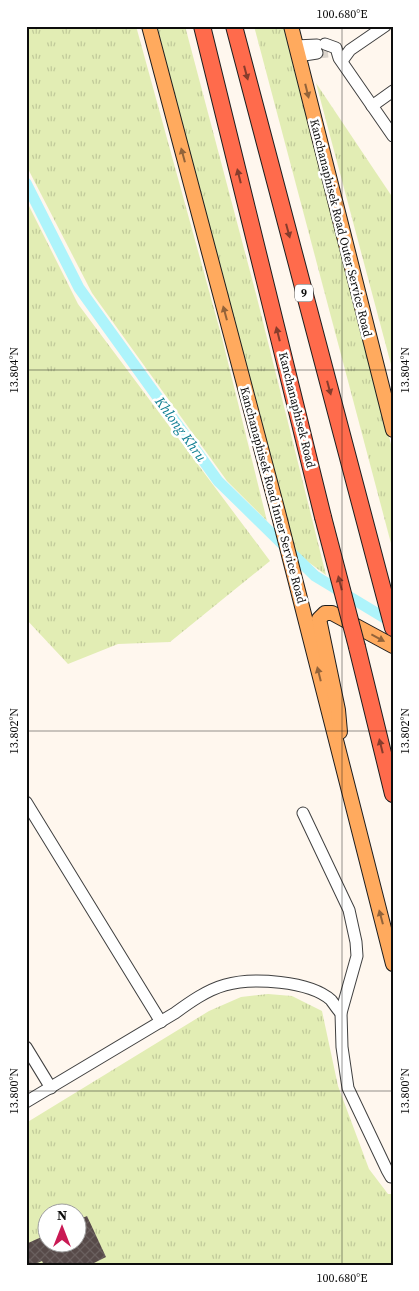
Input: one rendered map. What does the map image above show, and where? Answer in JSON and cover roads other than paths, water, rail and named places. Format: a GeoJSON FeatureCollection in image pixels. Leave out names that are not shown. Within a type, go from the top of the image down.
{"type":"FeatureCollection","features":[{"type":"Feature","properties":{"kind":"highway","name":"Kanchanaphisek Road"},"geometry":{"type":"LineString","coordinates":[[202,26],[393,794]]}},
{"type":"Feature","properties":{"kind":"highway","name":"9"},"geometry":{"type":"LineString","coordinates":[[234,26],[393,628]]}},
{"type":"Feature","properties":{"kind":"main road","name":"Kanchanaphisek Road Inner Service Road"},"geometry":{"type":"LineString","coordinates":[[149,26],[278,512],[393,964]]}},
{"type":"Feature","properties":{"kind":"main road","name":"Kanchanaphisek Road Outer Service Road"},"geometry":{"type":"LineString","coordinates":[[291,26],[393,430]]}},
{"type":"Feature","properties":{"kind":"main road"},"geometry":{"type":"LineString","coordinates":[[343,772],[338,710],[319,619],[325,613],[332,613],[393,646]]}},
{"type":"Feature","properties":{"kind":"street"},"geometry":{"type":"LineString","coordinates":[[341,59],[350,50],[384,26]]}},
{"type":"Feature","properties":{"kind":"street"},"geometry":{"type":"LineString","coordinates":[[297,51],[322,48],[341,59],[393,136]]}},
{"type":"Feature","properties":{"kind":"street"},"geometry":{"type":"LineString","coordinates":[[372,106],[393,91]]}},
{"type":"Feature","properties":{"kind":"street"},"geometry":{"type":"LineString","coordinates":[[26,802],[161,1022]]}},
{"type":"Feature","properties":{"kind":"street"},"geometry":{"type":"LineString","coordinates":[[302,813],[349,910],[357,956],[340,1012],[342,1046],[348,1088],[390,1177],[393,1178]]}},
{"type":"Feature","properties":{"kind":"street"},"geometry":{"type":"LineString","coordinates":[[26,1102],[161,1022],[192,1001],[224,985],[247,980],[298,986],[318,993],[330,1000],[340,1012]]}},
{"type":"Feature","properties":{"kind":"street"},"geometry":{"type":"LineString","coordinates":[[26,1047],[51,1088]]}},
{"type":"Feature","properties":{"kind":"waterway","name":"Khlong Khru"},"geometry":{"type":"LineString","coordinates":[[26,183],[79,288],[218,481],[315,576],[393,623]]}},
{"type":"Feature","properties":{"kind":"tunnel"},"geometry":{"type":"LineString","coordinates":[[317,53],[328,52]]}}]}
